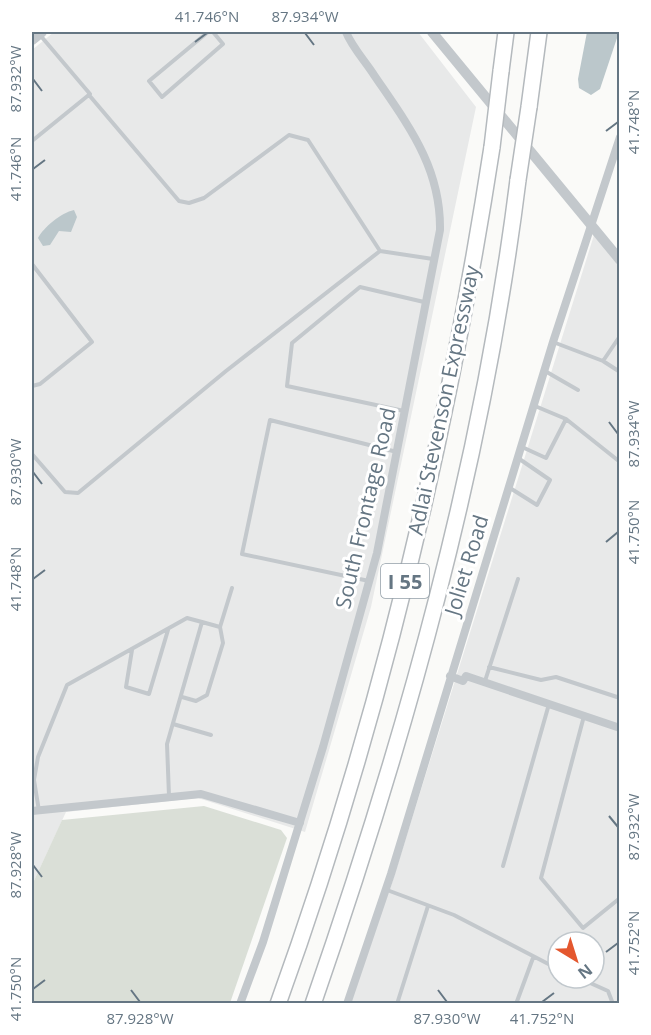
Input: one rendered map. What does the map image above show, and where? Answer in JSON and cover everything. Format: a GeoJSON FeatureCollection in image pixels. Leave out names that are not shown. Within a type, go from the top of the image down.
{"type":"FeatureCollection","features":[{"type":"Feature","properties":{"kind":"highway","name":"Adlai Stevenson Expressway"},"geometry":{"type":"LineString","coordinates":[[278,1004],[360,752],[399,608],[450,377],[492,147],[506,32]]}},
{"type":"Feature","properties":{"kind":"highway","name":"Adlai Stevenson Expressway"},"geometry":{"type":"LineString","coordinates":[[313,1004],[392,762],[464,485],[508,260],[539,32]]}},
{"type":"Feature","properties":{"kind":"street","name":"South Frontage Road"},"geometry":{"type":"LineString","coordinates":[[240,1004],[300,823],[369,581],[398,452],[436,260],[441,209],[431,169],[397,110],[346,32]]}},
{"type":"Feature","properties":{"kind":"street"},"geometry":{"type":"LineString","coordinates":[[432,32],[620,260]]}},
{"type":"Feature","properties":{"kind":"street","name":"Joliet Road"},"geometry":{"type":"LineString","coordinates":[[347,1004],[386,890],[553,342],[620,137]]}},
{"type":"Feature","properties":{"kind":"street"},"geometry":{"type":"LineString","coordinates":[[450,676],[463,681],[466,676],[620,728]]}},
{"type":"Feature","properties":{"kind":"street"},"geometry":{"type":"LineString","coordinates":[[35,811],[201,794],[300,823]]}},
{"type":"Feature","properties":{"kind":"lane"},"geometry":{"type":"LineString","coordinates":[[208,32],[149,81],[162,97],[223,44],[213,32]]}},
{"type":"Feature","properties":{"kind":"lane"},"geometry":{"type":"LineString","coordinates":[[38,35],[178,201],[189,203],[204,198],[289,135],[309,140],[380,251]]}},
{"type":"Feature","properties":{"kind":"lane"},"geometry":{"type":"LineString","coordinates":[[32,141],[89,95]]}},
{"type":"Feature","properties":{"kind":"lane"},"geometry":{"type":"LineString","coordinates":[[32,454],[65,492],[78,493],[226,371],[380,251],[436,260]]}},
{"type":"Feature","properties":{"kind":"lane"},"geometry":{"type":"LineString","coordinates":[[32,264],[92,342],[40,384],[32,386]]}},
{"type":"Feature","properties":{"kind":"lane"},"geometry":{"type":"LineString","coordinates":[[406,411],[287,386],[292,343],[360,287],[428,303]]}},
{"type":"Feature","properties":{"kind":"lane"},"geometry":{"type":"LineString","coordinates":[[603,361],[620,336]]}},
{"type":"Feature","properties":{"kind":"lane"},"geometry":{"type":"LineString","coordinates":[[553,342],[603,361],[620,372]]}},
{"type":"Feature","properties":{"kind":"lane"},"geometry":{"type":"LineString","coordinates":[[544,371],[578,390]]}},
{"type":"Feature","properties":{"kind":"lane"},"geometry":{"type":"LineString","coordinates":[[534,405],[566,418],[620,462]]}},
{"type":"Feature","properties":{"kind":"lane"},"geometry":{"type":"LineString","coordinates":[[521,447],[546,458],[566,418]]}},
{"type":"Feature","properties":{"kind":"lane"},"geometry":{"type":"LineString","coordinates":[[369,581],[242,554],[270,420],[398,452]]}},
{"type":"Feature","properties":{"kind":"lane"},"geometry":{"type":"LineString","coordinates":[[509,488],[537,505],[550,480],[518,458]]}},
{"type":"Feature","properties":{"kind":"lane"},"geometry":{"type":"LineString","coordinates":[[485,682],[518,579]]}},
{"type":"Feature","properties":{"kind":"lane"},"geometry":{"type":"LineString","coordinates":[[182,697],[196,701],[207,695],[223,643],[220,627],[232,588]]}},
{"type":"Feature","properties":{"kind":"lane"},"geometry":{"type":"LineString","coordinates":[[35,811],[34,780],[38,757],[67,685],[187,618],[220,627]]}},
{"type":"Feature","properties":{"kind":"lane"},"geometry":{"type":"LineString","coordinates":[[169,797],[167,744],[202,622]]}},
{"type":"Feature","properties":{"kind":"lane"},"geometry":{"type":"LineString","coordinates":[[132,650],[126,687],[149,694],[168,629]]}},
{"type":"Feature","properties":{"kind":"lane"},"geometry":{"type":"LineString","coordinates":[[489,667],[541,680],[556,677],[620,698]]}},
{"type":"Feature","properties":{"kind":"lane"},"geometry":{"type":"LineString","coordinates":[[503,866],[549,704]]}},
{"type":"Feature","properties":{"kind":"lane"},"geometry":{"type":"LineString","coordinates":[[584,716],[541,878],[583,928],[620,898]]}},
{"type":"Feature","properties":{"kind":"lane"},"geometry":{"type":"LineString","coordinates":[[173,724],[211,735]]}},
{"type":"Feature","properties":{"kind":"lane"},"geometry":{"type":"LineString","coordinates":[[386,890],[454,915],[546,964]]}},
{"type":"Feature","properties":{"kind":"lane"},"geometry":{"type":"LineString","coordinates":[[397,1004],[428,906]]}},
{"type":"Feature","properties":{"kind":"lane"},"geometry":{"type":"LineString","coordinates":[[516,1004],[533,958]]}},
{"type":"Feature","properties":{"kind":"lane"},"geometry":{"type":"LineString","coordinates":[[606,990],[614,1004]]}},
{"type":"Feature","properties":{"kind":"shaded area"},"geometry":{"type":"Polygon","coordinates":[[[54,32],[418,32],[476,107],[371,607],[305,832],[198,798],[66,812],[32,885],[32,50],[54,32]]]}},
{"type":"Feature","properties":{"kind":"shaded area"},"geometry":{"type":"Polygon","coordinates":[[[587,32],[619,32],[600,89],[591,95],[579,88],[578,79],[587,32]]]}},
{"type":"Feature","properties":{"kind":"shaded area"},"geometry":{"type":"Polygon","coordinates":[[[74,210],[77,217],[71,232],[59,231],[50,245],[43,246],[38,238],[44,229],[58,217],[74,210]]]}},
{"type":"Feature","properties":{"kind":"shaded area"},"geometry":{"type":"Polygon","coordinates":[[[594,235],[620,267],[619,1003],[346,1004],[391,886],[594,235]]]}},
{"type":"Feature","properties":{"kind":"shaded area"},"geometry":{"type":"Polygon","coordinates":[[[204,806],[281,830],[287,838],[230,1003],[32,1003],[32,885],[62,820],[204,806]]]}}]}
